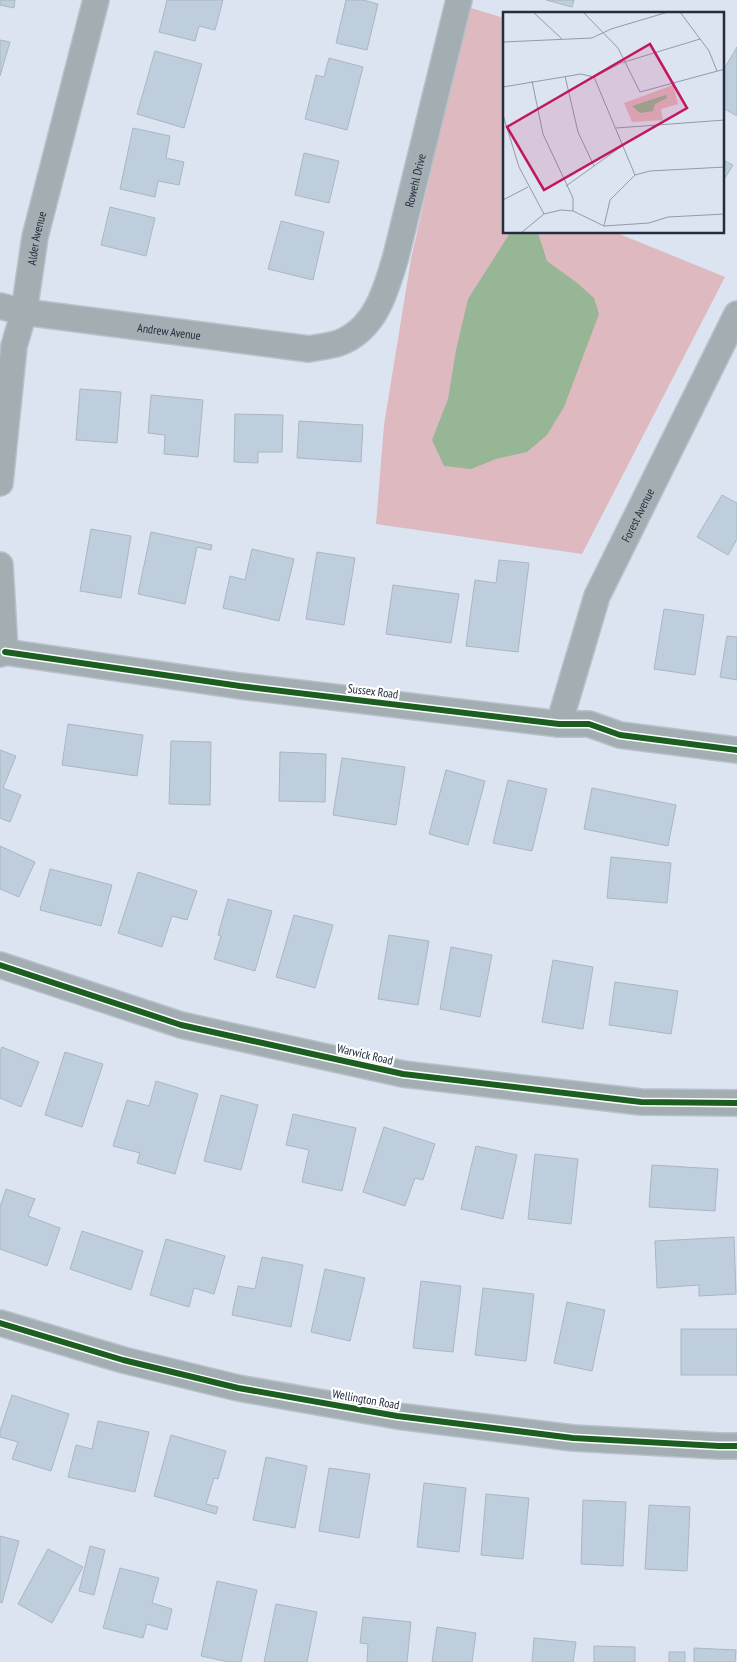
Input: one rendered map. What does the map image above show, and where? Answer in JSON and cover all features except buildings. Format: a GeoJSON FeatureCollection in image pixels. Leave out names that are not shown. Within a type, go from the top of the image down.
{"type":"FeatureCollection","features":[{"type":"Feature","properties":{"kind":"street","name":"Alder Avenue"},"geometry":{"type":"LineString","coordinates":[[0,482],[14,346],[24,312],[35,237],[96,0]]}},
{"type":"Feature","properties":{"kind":"street","name":"Rowehl Drive"},"geometry":{"type":"LineString","coordinates":[[340,342],[361,330],[374,315],[385,294],[460,0]]}},
{"type":"Feature","properties":{"kind":"street","name":"Andrew Avenue"},"geometry":{"type":"LineString","coordinates":[[0,306],[24,312],[309,349],[340,342]]}},
{"type":"Feature","properties":{"kind":"street","name":"Forest Avenue"},"geometry":{"type":"LineString","coordinates":[[559,724],[597,596],[737,314]]}},
{"type":"Feature","properties":{"kind":"street"},"geometry":{"type":"LineString","coordinates":[[0,565],[2,653]]}},
{"type":"Feature","properties":{"kind":"street","name":"Sussex Road"},"geometry":{"type":"LineString","coordinates":[[2,653],[240,686],[559,724],[589,724],[620,735],[737,750]]}},
{"type":"Feature","properties":{"kind":"street","name":"Warwick Road"},"geometry":{"type":"LineString","coordinates":[[0,965],[180,1025],[403,1074],[641,1102],[737,1103]]}},
{"type":"Feature","properties":{"kind":"street","name":"Wellington Road"},"geometry":{"type":"LineString","coordinates":[[0,1323],[123,1360],[238,1388],[397,1416],[574,1438],[737,1446]]}},
{"type":"Feature","properties":{"kind":"shaded area"},"geometry":{"type":"Polygon","coordinates":[[[468,7],[503,18],[503,234],[619,234],[725,277],[582,554],[376,524],[384,425],[411,259],[468,7]]]}},
{"type":"Feature","properties":{"kind":"shaded area"},"geometry":{"type":"Polygon","coordinates":[[[509,234],[538,234],[547,261],[594,298],[599,314],[564,407],[547,435],[527,452],[496,459],[471,469],[444,466],[432,440],[448,399],[456,350],[468,299],[509,234]]]}},
{"type":"Feature","properties":{"kind":"cycle path"},"geometry":{"type":"LineString","coordinates":[[5,652],[240,686],[559,724],[589,724],[620,735],[737,750]]}},
{"type":"Feature","properties":{"kind":"cycle path"},"geometry":{"type":"LineString","coordinates":[[0,965],[181,1025],[403,1074],[641,1102],[737,1103]]}},
{"type":"Feature","properties":{"kind":"cycle path"},"geometry":{"type":"LineString","coordinates":[[0,1323],[123,1360],[238,1388],[397,1416],[573,1438],[737,1446]]}}]}
